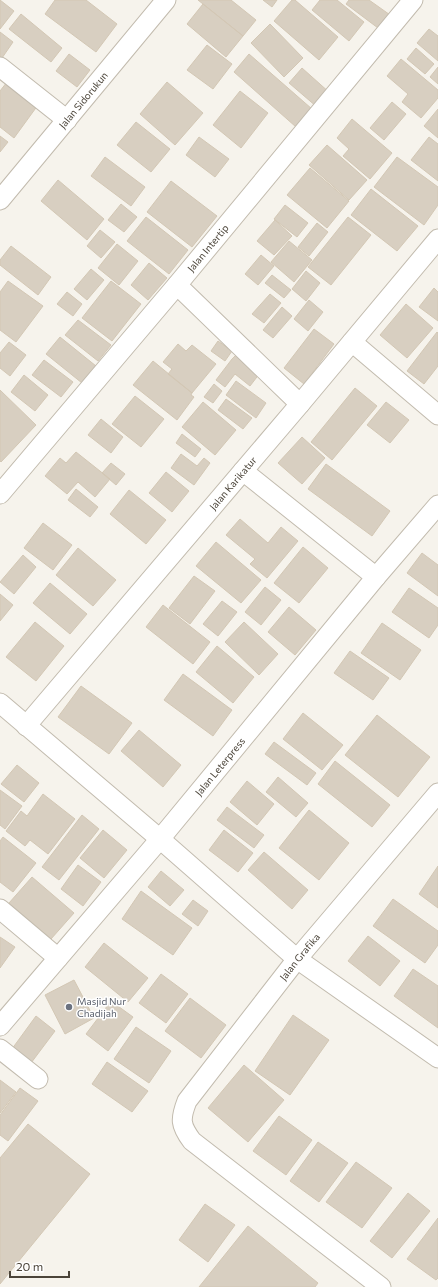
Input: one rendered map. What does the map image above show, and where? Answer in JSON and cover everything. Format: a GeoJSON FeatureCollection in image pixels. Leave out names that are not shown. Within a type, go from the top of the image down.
{"type":"FeatureCollection","features":[{"type":"Feature","properties":{"kind":"street","name":"Jalan Sidorukun"},"geometry":{"type":"LineString","coordinates":[[0,200],[166,0]]}},
{"type":"Feature","properties":{"kind":"street","name":"Jalan Intertip"},"geometry":{"type":"LineString","coordinates":[[0,494],[177,285],[413,0]]}},
{"type":"Feature","properties":{"kind":"street"},"geometry":{"type":"LineString","coordinates":[[0,67],[67,120]]}},
{"type":"Feature","properties":{"kind":"street","name":"Jalan Karikatur"},"geometry":{"type":"LineString","coordinates":[[26,726],[300,404],[438,239]]}},
{"type":"Feature","properties":{"kind":"street"},"geometry":{"type":"LineString","coordinates":[[177,285],[300,404]]}},
{"type":"Feature","properties":{"kind":"street"},"geometry":{"type":"LineString","coordinates":[[352,342],[438,415]]}},
{"type":"Feature","properties":{"kind":"street"},"geometry":{"type":"LineString","coordinates":[[243,471],[376,577]]}},
{"type":"Feature","properties":{"kind":"street","name":"Jalan Leterpress"},"geometry":{"type":"LineString","coordinates":[[0,1026],[160,839],[376,577],[438,505]]}},
{"type":"Feature","properties":{"kind":"street"},"geometry":{"type":"LineString","coordinates":[[0,703],[298,959],[438,1058]]}},
{"type":"Feature","properties":{"kind":"street","name":"Jalan Grafika"},"geometry":{"type":"LineString","coordinates":[[380,1287],[192,1141],[184,1130],[182,1114],[187,1101],[298,959],[438,793]]}},
{"type":"Feature","properties":{"kind":"street"},"geometry":{"type":"LineString","coordinates":[[0,909],[58,958]]}},
{"type":"Feature","properties":{"kind":"street"},"geometry":{"type":"LineString","coordinates":[[0,1049],[38,1079]]}},
{"type":"Feature","properties":{"kind":"building"},"geometry":{"type":"Polygon","coordinates":[[[0,0],[14,11],[0,29],[0,0]]]}},
{"type":"Feature","properties":{"kind":"building"},"geometry":{"type":"Polygon","coordinates":[[[55,0],[86,0],[117,24],[96,52],[45,14],[55,0]]]}},
{"type":"Feature","properties":{"kind":"building"},"geometry":{"type":"Polygon","coordinates":[[[198,0],[231,0],[256,20],[243,36],[198,0]]]}},
{"type":"Feature","properties":{"kind":"building"},"geometry":{"type":"Polygon","coordinates":[[[263,0],[277,0],[272,7],[263,0]]]}},
{"type":"Feature","properties":{"kind":"building"},"geometry":{"type":"Polygon","coordinates":[[[292,0],[295,0],[338,37],[319,60],[274,21],[292,0]]]}},
{"type":"Feature","properties":{"kind":"building"},"geometry":{"type":"Polygon","coordinates":[[[320,0],[337,0],[364,22],[349,41],[312,10],[320,0]]]}},
{"type":"Feature","properties":{"kind":"building"},"geometry":{"type":"Polygon","coordinates":[[[349,0],[369,0],[393,17],[382,31],[346,4],[349,0]]]}},
{"type":"Feature","properties":{"kind":"building"},"geometry":{"type":"Polygon","coordinates":[[[203,4],[243,36],[226,57],[187,24],[203,4]]]}},
{"type":"Feature","properties":{"kind":"building"},"geometry":{"type":"Polygon","coordinates":[[[21,14],[62,48],[51,62],[9,29],[21,14]]]}},
{"type":"Feature","properties":{"kind":"building"},"geometry":{"type":"Polygon","coordinates":[[[270,24],[303,58],[284,77],[251,43],[270,24]]]}},
{"type":"Feature","properties":{"kind":"building"},"geometry":{"type":"Polygon","coordinates":[[[429,29],[438,36],[438,61],[417,43],[429,29]]]}},
{"type":"Feature","properties":{"kind":"building"},"geometry":{"type":"Polygon","coordinates":[[[0,32],[13,42],[2,58],[0,57],[0,32]]]}},
{"type":"Feature","properties":{"kind":"building"},"geometry":{"type":"Polygon","coordinates":[[[207,45],[232,64],[213,89],[187,70],[207,45]]]}},
{"type":"Feature","properties":{"kind":"building"},"geometry":{"type":"Polygon","coordinates":[[[416,48],[434,64],[425,74],[407,59],[416,48]]]}},
{"type":"Feature","properties":{"kind":"building"},"geometry":{"type":"Polygon","coordinates":[[[69,54],[90,70],[77,87],[56,71],[69,54]]]}},
{"type":"Feature","properties":{"kind":"building"},"geometry":{"type":"Polygon","coordinates":[[[249,54],[312,109],[296,127],[234,72],[249,54]]]}},
{"type":"Feature","properties":{"kind":"building"},"geometry":{"type":"Polygon","coordinates":[[[401,59],[438,90],[438,98],[421,118],[402,102],[408,94],[387,76],[401,59]]]}},
{"type":"Feature","properties":{"kind":"building"},"geometry":{"type":"Polygon","coordinates":[[[438,67],[438,84],[430,77],[438,67]]]}},
{"type":"Feature","properties":{"kind":"building"},"geometry":{"type":"Polygon","coordinates":[[[302,68],[330,93],[317,107],[289,83],[302,68]]]}},
{"type":"Feature","properties":{"kind":"building"},"geometry":{"type":"Polygon","coordinates":[[[7,82],[38,105],[14,138],[0,127],[0,91],[7,82]]]}},
{"type":"Feature","properties":{"kind":"building"},"geometry":{"type":"Polygon","coordinates":[[[167,82],[203,113],[175,145],[140,114],[167,82]]]}},
{"type":"Feature","properties":{"kind":"building"},"geometry":{"type":"Polygon","coordinates":[[[240,91],[268,113],[241,148],[213,125],[240,91]]]}},
{"type":"Feature","properties":{"kind":"building"},"geometry":{"type":"Polygon","coordinates":[[[392,102],[406,114],[384,140],[370,128],[392,102]]]}},
{"type":"Feature","properties":{"kind":"building"},"geometry":{"type":"Polygon","coordinates":[[[438,109],[438,138],[424,126],[438,109]]]}},
{"type":"Feature","properties":{"kind":"building"},"geometry":{"type":"Polygon","coordinates":[[[352,119],[392,153],[370,179],[343,156],[349,149],[337,138],[352,119]]]}},
{"type":"Feature","properties":{"kind":"building"},"geometry":{"type":"Polygon","coordinates":[[[136,122],[170,149],[151,172],[117,145],[136,122]]]}},
{"type":"Feature","properties":{"kind":"building"},"geometry":{"type":"Polygon","coordinates":[[[0,136],[8,142],[0,152],[0,136]]]}},
{"type":"Feature","properties":{"kind":"building"},"geometry":{"type":"Polygon","coordinates":[[[199,137],[229,159],[215,177],[186,155],[199,137]]]}},
{"type":"Feature","properties":{"kind":"building"},"geometry":{"type":"Polygon","coordinates":[[[429,137],[438,144],[438,181],[411,160],[429,137]]]}},
{"type":"Feature","properties":{"kind":"building"},"geometry":{"type":"Polygon","coordinates":[[[327,145],[367,180],[349,200],[309,165],[327,145]]]}},
{"type":"Feature","properties":{"kind":"building"},"geometry":{"type":"Polygon","coordinates":[[[105,157],[145,187],[131,206],[91,176],[105,157]]]}},
{"type":"Feature","properties":{"kind":"building"},"geometry":{"type":"Polygon","coordinates":[[[397,157],[438,187],[438,205],[424,225],[374,187],[397,157]]]}},
{"type":"Feature","properties":{"kind":"building"},"geometry":{"type":"Polygon","coordinates":[[[310,168],[349,201],[327,228],[287,195],[310,168]]]}},
{"type":"Feature","properties":{"kind":"building"},"geometry":{"type":"Polygon","coordinates":[[[58,180],[104,219],[87,240],[41,201],[58,180]]]}},
{"type":"Feature","properties":{"kind":"building"},"geometry":{"type":"Polygon","coordinates":[[[171,181],[217,216],[192,247],[147,212],[171,181]]]}},
{"type":"Feature","properties":{"kind":"building"},"geometry":{"type":"Polygon","coordinates":[[[371,189],[418,226],[397,251],[351,215],[371,189]]]}},
{"type":"Feature","properties":{"kind":"building"},"geometry":{"type":"Polygon","coordinates":[[[121,204],[137,217],[124,232],[108,220],[121,204]]]}},
{"type":"Feature","properties":{"kind":"building"},"geometry":{"type":"Polygon","coordinates":[[[285,205],[308,223],[297,237],[274,219],[285,205]]]}},
{"type":"Feature","properties":{"kind":"building"},"geometry":{"type":"Polygon","coordinates":[[[146,217],[188,250],[169,274],[127,241],[146,217]]]}},
{"type":"Feature","properties":{"kind":"building"},"geometry":{"type":"Polygon","coordinates":[[[348,217],[371,235],[331,285],[308,267],[348,217]]]}},
{"type":"Feature","properties":{"kind":"building"},"geometry":{"type":"Polygon","coordinates":[[[275,220],[292,236],[274,255],[257,241],[275,220]]]}},
{"type":"Feature","properties":{"kind":"building"},"geometry":{"type":"Polygon","coordinates":[[[317,223],[328,232],[309,256],[298,247],[317,223]]]}},
{"type":"Feature","properties":{"kind":"building"},"geometry":{"type":"Polygon","coordinates":[[[100,230],[115,242],[101,258],[87,246],[100,230]]]}},
{"type":"Feature","properties":{"kind":"building"},"geometry":{"type":"Polygon","coordinates":[[[289,241],[312,260],[294,282],[271,262],[289,241]]]}},
{"type":"Feature","properties":{"kind":"building"},"geometry":{"type":"Polygon","coordinates":[[[117,244],[138,261],[119,285],[98,268],[117,244]]]}},
{"type":"Feature","properties":{"kind":"building"},"geometry":{"type":"Polygon","coordinates":[[[11,246],[51,277],[38,295],[0,265],[0,260],[11,246]]]}},
{"type":"Feature","properties":{"kind":"building"},"geometry":{"type":"Polygon","coordinates":[[[261,255],[274,266],[258,285],[245,274],[261,255]]]}},
{"type":"Feature","properties":{"kind":"building"},"geometry":{"type":"Polygon","coordinates":[[[149,263],[167,278],[148,300],[131,285],[149,263]]]}},
{"type":"Feature","properties":{"kind":"building"},"geometry":{"type":"Polygon","coordinates":[[[91,269],[104,280],[87,300],[74,289],[91,269]]]}},
{"type":"Feature","properties":{"kind":"building"},"geometry":{"type":"Polygon","coordinates":[[[306,271],[320,283],[306,301],[292,289],[306,271]]]}},
{"type":"Feature","properties":{"kind":"building"},"geometry":{"type":"Polygon","coordinates":[[[272,275],[291,290],[284,298],[265,283],[272,275]]]}},
{"type":"Feature","properties":{"kind":"building"},"geometry":{"type":"Polygon","coordinates":[[[8,281],[43,306],[16,342],[0,330],[0,292],[8,281]]]}},
{"type":"Feature","properties":{"kind":"building"},"geometry":{"type":"Polygon","coordinates":[[[111,281],[141,304],[112,341],[82,318],[111,281]]]}},
{"type":"Feature","properties":{"kind":"building"},"geometry":{"type":"Polygon","coordinates":[[[434,288],[438,292],[438,321],[419,307],[434,288]]]}},
{"type":"Feature","properties":{"kind":"building"},"geometry":{"type":"Polygon","coordinates":[[[67,292],[82,304],[73,316],[57,304],[67,292]]]}},
{"type":"Feature","properties":{"kind":"building"},"geometry":{"type":"Polygon","coordinates":[[[270,294],[281,303],[264,323],[252,314],[270,294]]]}},
{"type":"Feature","properties":{"kind":"building"},"geometry":{"type":"Polygon","coordinates":[[[309,300],[323,312],[308,331],[294,319],[309,300]]]}},
{"type":"Feature","properties":{"kind":"building"},"geometry":{"type":"Polygon","coordinates":[[[406,304],[433,328],[407,358],[380,335],[406,304]]]}},
{"type":"Feature","properties":{"kind":"building"},"geometry":{"type":"Polygon","coordinates":[[[282,307],[292,316],[273,338],[263,330],[282,307]]]}},
{"type":"Feature","properties":{"kind":"building"},"geometry":{"type":"Polygon","coordinates":[[[78,320],[111,345],[98,361],[65,335],[78,320]]]}},
{"type":"Feature","properties":{"kind":"building"},"geometry":{"type":"Polygon","coordinates":[[[314,329],[334,344],[304,384],[284,368],[314,329]]]}},
{"type":"Feature","properties":{"kind":"building"},"geometry":{"type":"Polygon","coordinates":[[[437,332],[438,366],[424,384],[407,371],[437,332]]]}},
{"type":"Feature","properties":{"kind":"building"},"geometry":{"type":"Polygon","coordinates":[[[60,337],[96,366],[82,383],[46,354],[60,337]]]}},
{"type":"Feature","properties":{"kind":"building"},"geometry":{"type":"Polygon","coordinates":[[[218,341],[232,351],[225,361],[211,351],[218,341]]]}},
{"type":"Feature","properties":{"kind":"building"},"geometry":{"type":"Polygon","coordinates":[[[9,342],[26,355],[10,376],[0,368],[0,353],[9,342]]]}},
{"type":"Feature","properties":{"kind":"building"},"geometry":{"type":"Polygon","coordinates":[[[178,344],[186,351],[192,345],[216,364],[192,393],[168,374],[172,369],[163,362],[178,344]]]}},
{"type":"Feature","properties":{"kind":"building"},"geometry":{"type":"Polygon","coordinates":[[[236,355],[260,373],[250,386],[235,374],[225,387],[216,380],[236,355]]]}},
{"type":"Feature","properties":{"kind":"building"},"geometry":{"type":"Polygon","coordinates":[[[44,360],[73,382],[61,397],[32,375],[44,360]]]}},
{"type":"Feature","properties":{"kind":"building"},"geometry":{"type":"Polygon","coordinates":[[[153,361],[192,393],[191,395],[194,397],[177,420],[133,385],[153,361]]]}},
{"type":"Feature","properties":{"kind":"building"},"geometry":{"type":"Polygon","coordinates":[[[24,375],[48,395],[35,411],[11,392],[24,375]]]}},
{"type":"Feature","properties":{"kind":"building"},"geometry":{"type":"Polygon","coordinates":[[[236,381],[266,403],[256,418],[226,395],[236,381]]]}},
{"type":"Feature","properties":{"kind":"building"},"geometry":{"type":"Polygon","coordinates":[[[214,384],[222,391],[213,403],[204,397],[214,384]]]}},
{"type":"Feature","properties":{"kind":"building"},"geometry":{"type":"Polygon","coordinates":[[[355,388],[377,406],[332,460],[311,442],[355,388]]]}},
{"type":"Feature","properties":{"kind":"building"},"geometry":{"type":"Polygon","coordinates":[[[0,390],[36,425],[1,462],[0,461],[0,390]]]}},
{"type":"Feature","properties":{"kind":"building"},"geometry":{"type":"Polygon","coordinates":[[[135,396],[164,419],[141,447],[112,424],[135,396]]]}},
{"type":"Feature","properties":{"kind":"building"},"geometry":{"type":"Polygon","coordinates":[[[226,399],[252,418],[243,429],[218,410],[226,399]]]}},
{"type":"Feature","properties":{"kind":"building"},"geometry":{"type":"Polygon","coordinates":[[[203,402],[236,430],[215,455],[182,427],[203,402]]]}},
{"type":"Feature","properties":{"kind":"building"},"geometry":{"type":"Polygon","coordinates":[[[386,402],[409,420],[390,443],[367,425],[386,402]]]}},
{"type":"Feature","properties":{"kind":"building"},"geometry":{"type":"Polygon","coordinates":[[[101,419],[123,437],[111,453],[88,435],[101,419]]]}},
{"type":"Feature","properties":{"kind":"building"},"geometry":{"type":"Polygon","coordinates":[[[182,434],[201,449],[195,457],[176,443],[182,434]]]}},
{"type":"Feature","properties":{"kind":"building"},"geometry":{"type":"Polygon","coordinates":[[[302,437],[325,458],[302,484],[278,463],[302,437]]]}},
{"type":"Feature","properties":{"kind":"building"},"geometry":{"type":"Polygon","coordinates":[[[76,452],[110,479],[95,497],[78,482],[67,494],[45,476],[60,458],[66,463],[76,452]]]}},
{"type":"Feature","properties":{"kind":"building"},"geometry":{"type":"Polygon","coordinates":[[[181,454],[197,466],[204,458],[210,463],[194,485],[171,468],[181,454]]]}},
{"type":"Feature","properties":{"kind":"building"},"geometry":{"type":"Polygon","coordinates":[[[111,463],[125,474],[116,485],[102,473],[111,463]]]}},
{"type":"Feature","properties":{"kind":"building"},"geometry":{"type":"Polygon","coordinates":[[[326,464],[390,511],[372,536],[308,489],[326,464]]]}},
{"type":"Feature","properties":{"kind":"building"},"geometry":{"type":"Polygon","coordinates":[[[166,472],[189,491],[172,512],[149,493],[166,472]]]}},
{"type":"Feature","properties":{"kind":"building"},"geometry":{"type":"Polygon","coordinates":[[[76,489],[98,507],[90,517],[68,500],[76,489]]]}},
{"type":"Feature","properties":{"kind":"building"},"geometry":{"type":"Polygon","coordinates":[[[129,490],[166,520],[146,544],[110,514],[129,490]]]}},
{"type":"Feature","properties":{"kind":"building"},"geometry":{"type":"Polygon","coordinates":[[[240,519],[268,543],[281,527],[298,541],[267,578],[250,564],[255,559],[226,535],[240,519]]]}},
{"type":"Feature","properties":{"kind":"building"},"geometry":{"type":"Polygon","coordinates":[[[43,523],[72,545],[53,570],[24,548],[43,523]]]}},
{"type":"Feature","properties":{"kind":"building"},"geometry":{"type":"Polygon","coordinates":[[[216,542],[261,580],[241,603],[196,566],[216,542]]]}},
{"type":"Feature","properties":{"kind":"building"},"geometry":{"type":"Polygon","coordinates":[[[303,547],[328,568],[299,603],[274,583],[303,547]]]}},
{"type":"Feature","properties":{"kind":"building"},"geometry":{"type":"Polygon","coordinates":[[[78,548],[116,580],[93,606],[56,575],[78,548]]]}},
{"type":"Feature","properties":{"kind":"building"},"geometry":{"type":"Polygon","coordinates":[[[422,553],[438,565],[438,596],[407,573],[422,553]]]}},
{"type":"Feature","properties":{"kind":"building"},"geometry":{"type":"Polygon","coordinates":[[[23,555],[36,567],[14,594],[0,582],[23,555]]]}},
{"type":"Feature","properties":{"kind":"building"},"geometry":{"type":"Polygon","coordinates":[[[194,576],[215,591],[190,624],[169,608],[194,576]]]}},
{"type":"Feature","properties":{"kind":"building"},"geometry":{"type":"Polygon","coordinates":[[[50,583],[87,614],[70,634],[33,603],[50,583]]]}},
{"type":"Feature","properties":{"kind":"building"},"geometry":{"type":"Polygon","coordinates":[[[265,587],[281,600],[261,625],[245,612],[265,587]]]}},
{"type":"Feature","properties":{"kind":"building"},"geometry":{"type":"Polygon","coordinates":[[[409,588],[438,608],[438,625],[429,638],[392,612],[409,588]]]}},
{"type":"Feature","properties":{"kind":"building"},"geometry":{"type":"Polygon","coordinates":[[[0,594],[13,605],[0,621],[0,594]]]}},
{"type":"Feature","properties":{"kind":"building"},"geometry":{"type":"Polygon","coordinates":[[[222,601],[237,612],[218,636],[203,624],[222,601]]]}},
{"type":"Feature","properties":{"kind":"building"},"geometry":{"type":"Polygon","coordinates":[[[163,605],[210,642],[193,664],[146,627],[163,605]]]}},
{"type":"Feature","properties":{"kind":"building"},"geometry":{"type":"Polygon","coordinates":[[[289,607],[316,630],[295,655],[268,632],[289,607]]]}},
{"type":"Feature","properties":{"kind":"building"},"geometry":{"type":"Polygon","coordinates":[[[35,622],[64,646],[36,681],[6,657],[35,622]]]}},
{"type":"Feature","properties":{"kind":"building"},"geometry":{"type":"Polygon","coordinates":[[[244,622],[278,654],[259,675],[225,642],[244,622]]]}},
{"type":"Feature","properties":{"kind":"building"},"geometry":{"type":"Polygon","coordinates":[[[382,623],[421,650],[400,680],[361,653],[382,623]]]}},
{"type":"Feature","properties":{"kind":"building"},"geometry":{"type":"Polygon","coordinates":[[[217,646],[254,677],[233,703],[196,672],[217,646]]]}},
{"type":"Feature","properties":{"kind":"building"},"geometry":{"type":"Polygon","coordinates":[[[350,651],[389,678],[373,700],[334,673],[350,651]]]}},
{"type":"Feature","properties":{"kind":"building"},"geometry":{"type":"Polygon","coordinates":[[[183,674],[232,710],[213,736],[164,700],[183,674]]]}},
{"type":"Feature","properties":{"kind":"building"},"geometry":{"type":"Polygon","coordinates":[[[81,686],[132,723],[109,754],[58,717],[81,686]]]}},
{"type":"Feature","properties":{"kind":"building"},"geometry":{"type":"Polygon","coordinates":[[[303,713],[343,745],[322,770],[283,739],[303,713]]]}},
{"type":"Feature","properties":{"kind":"building"},"geometry":{"type":"Polygon","coordinates":[[[377,715],[430,757],[398,797],[345,755],[377,715]]]}},
{"type":"Feature","properties":{"kind":"building"},"geometry":{"type":"Polygon","coordinates":[[[139,730],[181,765],[163,787],[121,751],[139,730]]]}},
{"type":"Feature","properties":{"kind":"building"},"geometry":{"type":"Polygon","coordinates":[[[274,742],[316,773],[307,785],[265,754],[274,742]]]}},
{"type":"Feature","properties":{"kind":"building"},"geometry":{"type":"Polygon","coordinates":[[[335,761],[390,805],[372,827],[318,784],[335,761]]]}},
{"type":"Feature","properties":{"kind":"building"},"geometry":{"type":"Polygon","coordinates":[[[17,765],[39,783],[24,802],[1,784],[17,765]]]}},
{"type":"Feature","properties":{"kind":"building"},"geometry":{"type":"Polygon","coordinates":[[[278,777],[308,803],[296,817],[266,792],[278,777]]]}},
{"type":"Feature","properties":{"kind":"building"},"geometry":{"type":"Polygon","coordinates":[[[247,781],[274,804],[257,825],[230,802],[247,781]]]}},
{"type":"Feature","properties":{"kind":"building"},"geometry":{"type":"Polygon","coordinates":[[[0,790],[22,806],[5,829],[0,825],[0,790]]]}},
{"type":"Feature","properties":{"kind":"building"},"geometry":{"type":"Polygon","coordinates":[[[43,794],[75,819],[48,854],[30,840],[25,846],[6,831],[21,811],[27,816],[43,794]]]}},
{"type":"Feature","properties":{"kind":"building"},"geometry":{"type":"Polygon","coordinates":[[[227,807],[264,835],[254,848],[217,820],[227,807]]]}},
{"type":"Feature","properties":{"kind":"building"},"geometry":{"type":"Polygon","coordinates":[[[309,810],[349,843],[319,880],[279,848],[309,810]]]}},
{"type":"Feature","properties":{"kind":"building"},"geometry":{"type":"Polygon","coordinates":[[[82,815],[99,829],[59,880],[42,867],[82,815]]]}},
{"type":"Feature","properties":{"kind":"building"},"geometry":{"type":"Polygon","coordinates":[[[103,830],[127,850],[104,878],[80,858],[103,830]]]}},
{"type":"Feature","properties":{"kind":"building"},"geometry":{"type":"Polygon","coordinates":[[[224,830],[253,853],[238,872],[209,850],[224,830]]]}},
{"type":"Feature","properties":{"kind":"building"},"geometry":{"type":"Polygon","coordinates":[[[3,837],[36,863],[13,892],[0,882],[0,841],[3,837]]]}},
{"type":"Feature","properties":{"kind":"building"},"geometry":{"type":"Polygon","coordinates":[[[264,852],[308,890],[292,909],[248,870],[264,852]]]}},
{"type":"Feature","properties":{"kind":"building"},"geometry":{"type":"Polygon","coordinates":[[[78,865],[101,882],[83,906],[61,889],[78,865]]]}},
{"type":"Feature","properties":{"kind":"building"},"geometry":{"type":"Polygon","coordinates":[[[438,866],[438,908],[419,894],[438,866]]]}},
{"type":"Feature","properties":{"kind":"building"},"geometry":{"type":"Polygon","coordinates":[[[161,871],[184,890],[170,906],[148,887],[161,871]]]}},
{"type":"Feature","properties":{"kind":"building"},"geometry":{"type":"Polygon","coordinates":[[[32,877],[74,913],[51,939],[9,903],[32,877]]]}},
{"type":"Feature","properties":{"kind":"building"},"geometry":{"type":"Polygon","coordinates":[[[141,891],[192,928],[173,955],[122,919],[141,891]]]}},
{"type":"Feature","properties":{"kind":"building"},"geometry":{"type":"Polygon","coordinates":[[[393,899],[438,931],[438,945],[425,963],[373,926],[393,899]]]}},
{"type":"Feature","properties":{"kind":"building"},"geometry":{"type":"Polygon","coordinates":[[[193,900],[208,911],[198,926],[182,914],[193,900]]]}},
{"type":"Feature","properties":{"kind":"building"},"geometry":{"type":"Polygon","coordinates":[[[368,936],[400,961],[380,986],[348,961],[368,936]]]}},
{"type":"Feature","properties":{"kind":"building"},"geometry":{"type":"Polygon","coordinates":[[[0,937],[15,947],[0,968],[0,937]]]}},
{"type":"Feature","properties":{"kind":"building"},"geometry":{"type":"Polygon","coordinates":[[[104,943],[148,978],[128,1002],[85,967],[104,943]]]}},
{"type":"Feature","properties":{"kind":"building"},"geometry":{"type":"Polygon","coordinates":[[[413,969],[438,986],[438,1028],[394,996],[413,969]]]}},
{"type":"Feature","properties":{"kind":"building"},"geometry":{"type":"Polygon","coordinates":[[[161,974],[188,994],[166,1023],[139,1003],[161,974]]]}},
{"type":"Feature","properties":{"kind":"building","name":"Masjid Nur Chadijah"},"geometry":{"type":"Polygon","coordinates":[[[74,980],[94,1018],[65,1034],[45,995],[74,980]]]}},
{"type":"Feature","properties":{"kind":"building"},"geometry":{"type":"Polygon","coordinates":[[[190,998],[226,1025],[201,1058],[165,1031],[190,998]]]}},
{"type":"Feature","properties":{"kind":"building"},"geometry":{"type":"Polygon","coordinates":[[[111,1001],[133,1017],[108,1051],[86,1034],[111,1001]]]}},
{"type":"Feature","properties":{"kind":"building"},"geometry":{"type":"Polygon","coordinates":[[[293,1015],[329,1040],[290,1095],[255,1071],[293,1015]]]}},
{"type":"Feature","properties":{"kind":"building"},"geometry":{"type":"Polygon","coordinates":[[[36,1016],[55,1031],[28,1067],[9,1053],[36,1016]]]}},
{"type":"Feature","properties":{"kind":"building"},"geometry":{"type":"Polygon","coordinates":[[[136,1027],[171,1051],[149,1083],[114,1059],[136,1027]]]}},
{"type":"Feature","properties":{"kind":"building"},"geometry":{"type":"Polygon","coordinates":[[[107,1062],[148,1091],[132,1112],[92,1084],[107,1062]]]}},
{"type":"Feature","properties":{"kind":"building"},"geometry":{"type":"Polygon","coordinates":[[[244,1065],[284,1100],[248,1142],[208,1108],[244,1065]]]}},
{"type":"Feature","properties":{"kind":"building"},"geometry":{"type":"Polygon","coordinates":[[[0,1080],[16,1092],[0,1113],[0,1080]]]}},
{"type":"Feature","properties":{"kind":"building"},"geometry":{"type":"Polygon","coordinates":[[[20,1088],[38,1101],[8,1141],[0,1135],[0,1115],[20,1088]]]}},
{"type":"Feature","properties":{"kind":"building"},"geometry":{"type":"Polygon","coordinates":[[[279,1116],[312,1140],[286,1175],[253,1151],[279,1116]]]}},
{"type":"Feature","properties":{"kind":"building"},"geometry":{"type":"Polygon","coordinates":[[[28,1124],[90,1174],[0,1284],[0,1158],[28,1124]]]}},
{"type":"Feature","properties":{"kind":"building"},"geometry":{"type":"Polygon","coordinates":[[[318,1142],[348,1163],[319,1202],[290,1181],[318,1142]]]}},
{"type":"Feature","properties":{"kind":"building"},"geometry":{"type":"Polygon","coordinates":[[[356,1162],[392,1188],[362,1228],[326,1202],[356,1162]]]}},
{"type":"Feature","properties":{"kind":"building"},"geometry":{"type":"Polygon","coordinates":[[[408,1193],[430,1211],[392,1258],[370,1241],[408,1193]]]}},
{"type":"Feature","properties":{"kind":"building"},"geometry":{"type":"Polygon","coordinates":[[[205,1204],[235,1225],[208,1262],[179,1240],[205,1204]]]}},
{"type":"Feature","properties":{"kind":"building"},"geometry":{"type":"Polygon","coordinates":[[[438,1218],[438,1278],[436,1280],[407,1259],[438,1218]]]}},
{"type":"Feature","properties":{"kind":"building"},"geometry":{"type":"Polygon","coordinates":[[[248,1226],[318,1283],[315,1287],[199,1287],[248,1226]]]}},
{"type":"Feature","properties":{"kind":"place","name":"Masjid Nur Chadijah"},"geometry":{"type":"Point","coordinates":[69,1007]}}]}
